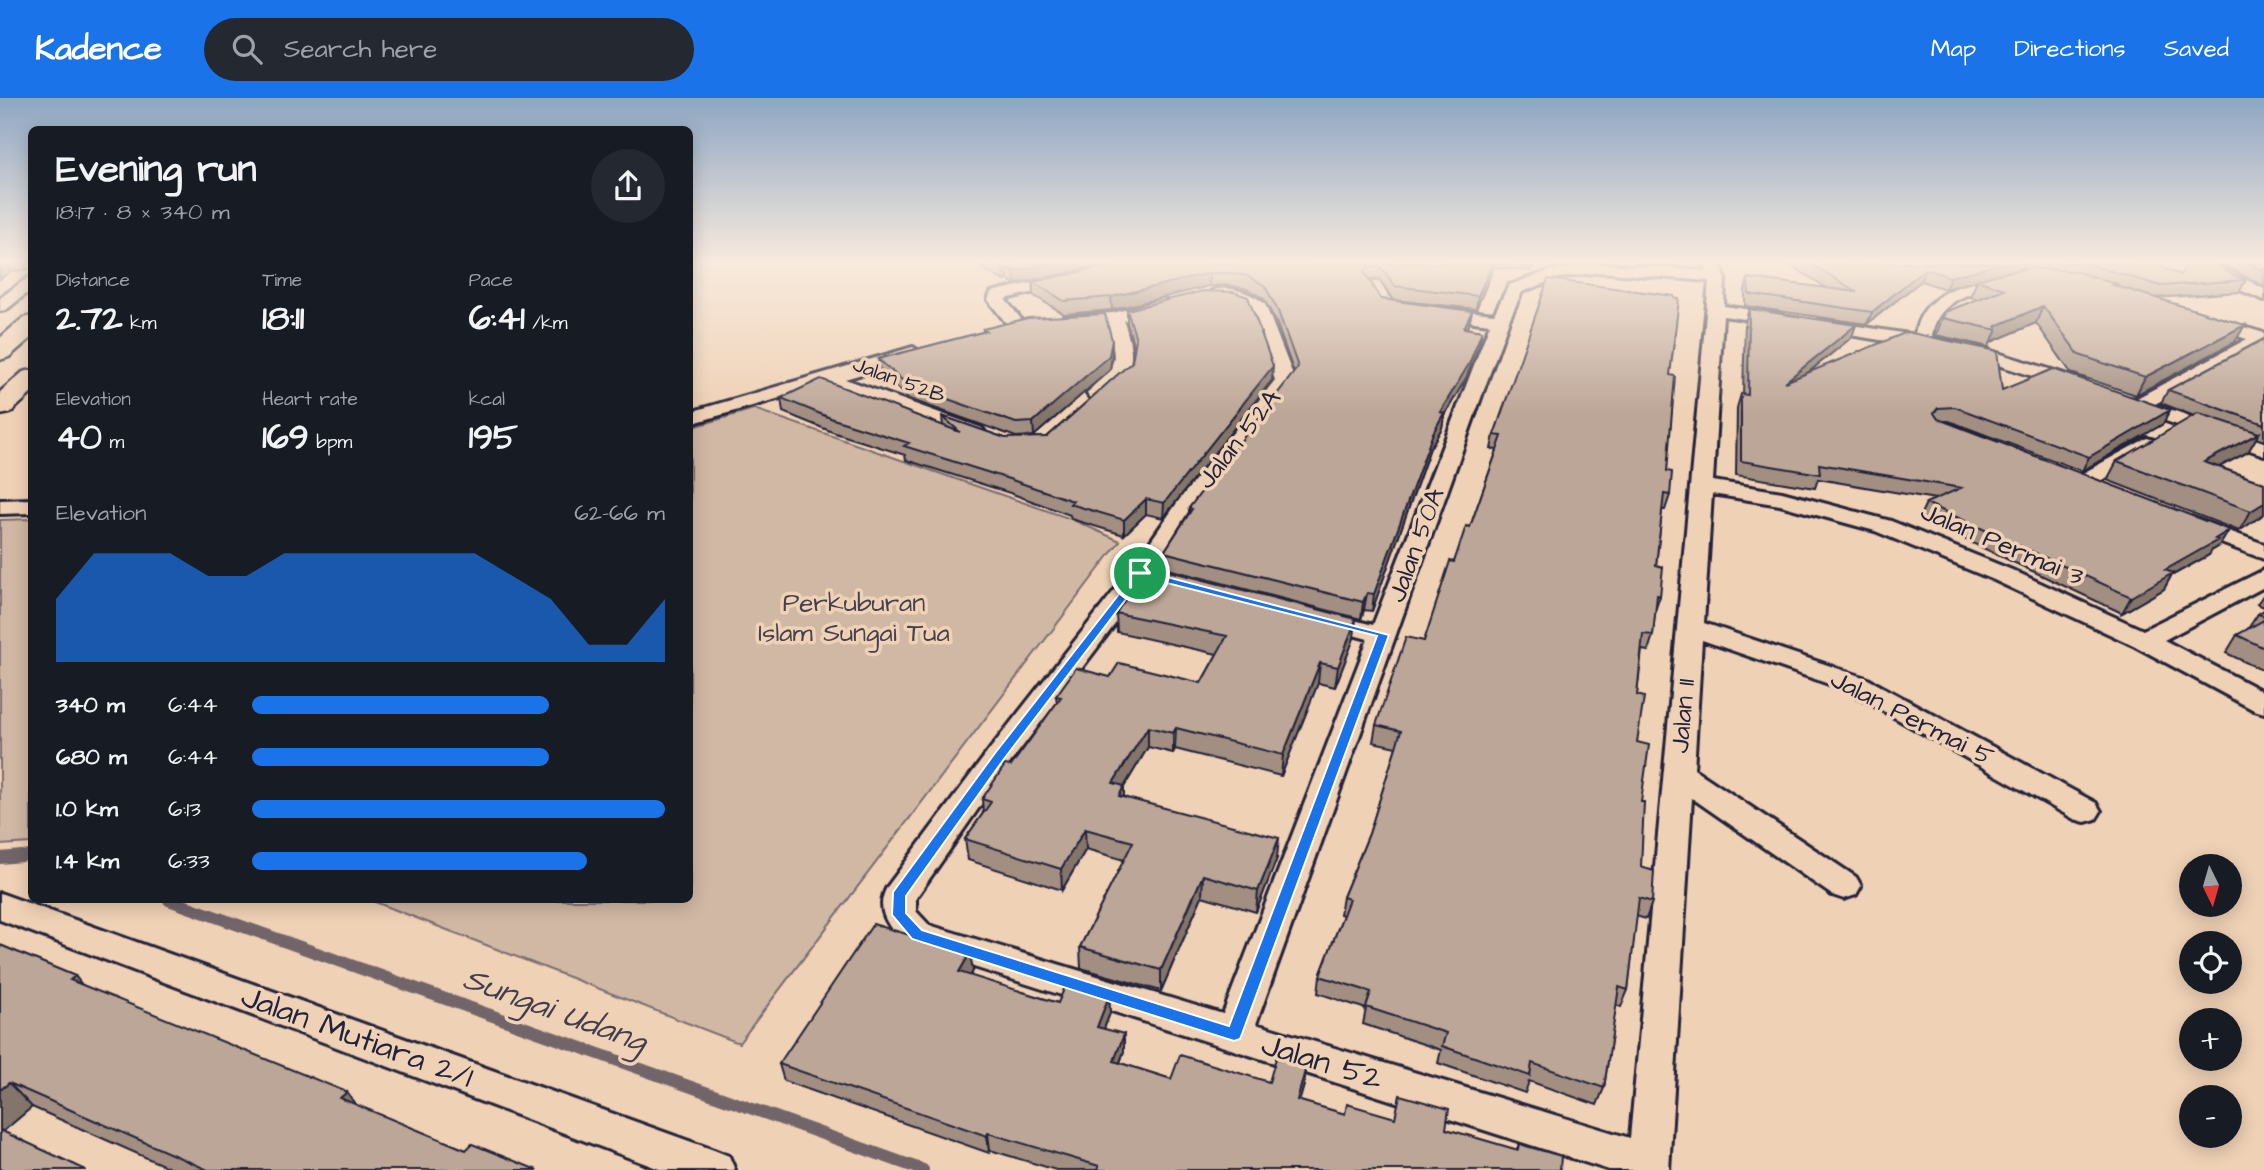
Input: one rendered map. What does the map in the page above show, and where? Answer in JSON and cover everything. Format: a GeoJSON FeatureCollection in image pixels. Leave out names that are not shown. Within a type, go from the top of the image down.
{"type":"FeatureCollection","features":[{"type":"Feature","properties":{"kind":"main road"},"geometry":{"type":"LineString","coordinates":[[0,352],[28,327]]}},
{"type":"Feature","properties":{"kind":"main road"},"geometry":{"type":"LineString","coordinates":[[0,407],[28,382]]}},
{"type":"Feature","properties":{"kind":"street","name":"Jalan 52A"},"geometry":{"type":"LineString","coordinates":[[1003,313],[1009,326],[1114,318],[1131,313]]}},
{"type":"Feature","properties":{"kind":"street","name":"Jalan 52A"},"geometry":{"type":"LineString","coordinates":[[917,935],[899,915],[899,895],[1000,756],[1140,573],[1187,505],[1285,380],[1259,313]]}},
{"type":"Feature","properties":{"kind":"street"},"geometry":{"type":"LineString","coordinates":[[1443,313],[1500,320]]}},
{"type":"Feature","properties":{"kind":"street","name":"Jalan 50A"},"geometry":{"type":"LineString","coordinates":[[1234,1034],[1503,313]]}},
{"type":"Feature","properties":{"kind":"street","name":"Jalan 11"},"geometry":{"type":"LineString","coordinates":[[1648,1166],[1678,773],[1692,628],[1699,485],[1715,313]]}},
{"type":"Feature","properties":{"kind":"street"},"geometry":{"type":"LineString","coordinates":[[1736,313],[1923,340],[2005,359],[2090,388]]}},
{"type":"Feature","properties":{"kind":"street"},"geometry":{"type":"LineString","coordinates":[[1923,340],[1928,317],[1932,313]]}},
{"type":"Feature","properties":{"kind":"street"},"geometry":{"type":"LineString","coordinates":[[2185,314],[2264,338]]}},
{"type":"Feature","properties":{"kind":"street"},"geometry":{"type":"LineString","coordinates":[[1081,409],[1121,373],[1124,353],[1114,318]]}},
{"type":"Feature","properties":{"kind":"street"},"geometry":{"type":"LineString","coordinates":[[2138,405],[2264,338]]}},
{"type":"Feature","properties":{"kind":"street"},"geometry":{"type":"LineString","coordinates":[[693,417],[926,349]]}},
{"type":"Feature","properties":{"kind":"street","name":"Jalan 52B"},"geometry":{"type":"LineString","coordinates":[[825,378],[988,437]]}},
{"type":"Feature","properties":{"kind":"street"},"geometry":{"type":"LineString","coordinates":[[2114,397],[2264,449]]}},
{"type":"Feature","properties":{"kind":"street"},"geometry":{"type":"LineString","coordinates":[[2082,483],[2185,422]]}},
{"type":"Feature","properties":{"kind":"street"},"geometry":{"type":"LineString","coordinates":[[2057,473],[2108,493]]}},
{"type":"Feature","properties":{"kind":"street","name":"Jalan Permai 3"},"geometry":{"type":"LineString","coordinates":[[1699,485],[1782,499],[1883,526],[2003,575],[2144,640],[2264,704]]}},
{"type":"Feature","properties":{"kind":"street"},"geometry":{"type":"LineString","coordinates":[[0,507],[28,506]]}},
{"type":"Feature","properties":{"kind":"street"},"geometry":{"type":"LineString","coordinates":[[2173,517],[2264,551]]}},
{"type":"Feature","properties":{"kind":"street"},"geometry":{"type":"LineString","coordinates":[[1140,573],[1167,580]]}},
{"type":"Feature","properties":{"kind":"street"},"geometry":{"type":"LineString","coordinates":[[2144,640],[2264,577]]}},
{"type":"Feature","properties":{"kind":"street"},"geometry":{"type":"LineString","coordinates":[[1302,614],[1383,635]]}},
{"type":"Feature","properties":{"kind":"street","name":"Jalan Permai 5"},"geometry":{"type":"LineString","coordinates":[[1692,628],[1856,684],[2085,811]]}},
{"type":"Feature","properties":{"kind":"street"},"geometry":{"type":"LineString","coordinates":[[1678,773],[1844,886]]}},
{"type":"Feature","properties":{"kind":"street","name":"Jalan Mutiara 2/1"},"geometry":{"type":"LineString","coordinates":[[0,906],[712,1170]]}},
{"type":"Feature","properties":{"kind":"street","name":"Jalan 52"},"geometry":{"type":"LineString","coordinates":[[917,935],[1648,1166]]}},
{"type":"Feature","properties":{"kind":"green space","name":"Perkuburan Islam Sungai Tua"},"geometry":{"type":"Polygon","coordinates":[[[754,409],[1071,519],[1120,541],[739,1043],[378,903],[693,903],[693,427],[754,409]]]}},
{"type":"Feature","properties":{"kind":"green space"},"geometry":{"type":"Polygon","coordinates":[[[28,519],[28,843],[0,845],[0,520],[28,519]]]}},
{"type":"Feature","properties":{"kind":"building"},"geometry":{"type":"Polygon","coordinates":[[[1128,313],[1254,313],[1273,366],[1164,503],[1146,499],[1124,520],[1070,504],[1073,501],[1009,479],[904,446],[909,443],[833,419],[781,398],[821,379],[960,432],[942,416],[1005,438],[1047,437],[1132,362],[1136,339],[1128,313]]]}},
{"type":"Feature","properties":{"kind":"building"},"geometry":{"type":"Polygon","coordinates":[[[1279,313],[1471,313],[1464,328],[1482,331],[1469,364],[1440,412],[1444,413],[1433,433],[1374,594],[1367,593],[1363,602],[1164,552],[1192,509],[1189,508],[1298,367],[1279,313]]]}},
{"type":"Feature","properties":{"kind":"building"},"geometry":{"type":"Polygon","coordinates":[[[1536,313],[1677,313],[1670,375],[1675,376],[1667,471],[1672,472],[1670,495],[1664,494],[1656,565],[1663,567],[1660,596],[1657,595],[1653,635],[1643,634],[1637,695],[1644,697],[1637,742],[1649,745],[1641,802],[1644,802],[1641,867],[1654,871],[1652,902],[1639,898],[1628,990],[1619,987],[1604,1088],[1532,1063],[1530,1076],[1442,1046],[1446,1033],[1366,1007],[1371,992],[1320,976],[1349,899],[1343,897],[1369,834],[1401,731],[1376,725],[1406,637],[1424,641],[1450,561],[1454,562],[1466,526],[1470,527],[1502,436],[1494,435],[1536,313]]]}},
{"type":"Feature","properties":{"kind":"building"},"geometry":{"type":"Polygon","coordinates":[[[1749,313],[1776,313],[1856,325],[1785,382],[1907,332],[1997,351],[2002,390],[2053,369],[2170,410],[2089,457],[1955,407],[1938,408],[1934,413],[1938,419],[2229,530],[2215,539],[2218,540],[2165,570],[2173,573],[2131,597],[1926,503],[1961,488],[1819,464],[1820,474],[1741,461],[1741,394],[1748,395],[1749,313]]]}},
{"type":"Feature","properties":{"kind":"building"},"geometry":{"type":"Polygon","coordinates":[[[1945,313],[2026,313],[1996,326],[1997,330],[1943,318],[1945,313]]]}},
{"type":"Feature","properties":{"kind":"building"},"geometry":{"type":"Polygon","coordinates":[[[2048,313],[2206,313],[2245,325],[2145,377],[2079,355],[2048,313]]]}},
{"type":"Feature","properties":{"kind":"building"},"geometry":{"type":"Polygon","coordinates":[[[1105,314],[1112,340],[1109,356],[1033,422],[1016,423],[908,385],[878,359],[1028,318],[1105,314]]]}},
{"type":"Feature","properties":{"kind":"building"},"geometry":{"type":"Polygon","coordinates":[[[2264,339],[2264,424],[2168,390],[2264,339]]]}},
{"type":"Feature","properties":{"kind":"building"},"geometry":{"type":"Polygon","coordinates":[[[2198,413],[2259,433],[2204,462],[2264,483],[2264,503],[2251,511],[2117,461],[2198,413]]]}},
{"type":"Feature","properties":{"kind":"building"},"geometry":{"type":"Polygon","coordinates":[[[1153,567],[1356,619],[1338,667],[1320,663],[1283,755],[1176,728],[1173,733],[1148,727],[1113,783],[1124,786],[1119,796],[1279,838],[1258,891],[1203,875],[1161,970],[1080,947],[1133,842],[1085,829],[1061,869],[965,839],[991,802],[982,799],[1005,765],[1011,766],[1061,697],[1056,696],[1076,668],[1110,677],[1119,663],[1201,683],[1227,636],[1116,613],[1144,572],[1149,573],[1153,567]]]}},
{"type":"Feature","properties":{"kind":"building"},"geometry":{"type":"Polygon","coordinates":[[[2264,620],[2264,648],[2237,635],[2264,620]]]}},
{"type":"Feature","properties":{"kind":"building"},"geometry":{"type":"Polygon","coordinates":[[[873,924],[970,953],[959,972],[1058,1003],[1067,982],[1109,996],[1097,1027],[1124,1034],[1114,1061],[1171,1079],[1180,1055],[1269,1082],[1276,1058],[1306,1067],[1297,1100],[1345,1114],[1347,1104],[1395,1118],[1400,1095],[1449,1109],[1446,1129],[1518,1150],[1519,1144],[1561,1156],[1560,1170],[1098,1170],[1099,1166],[988,1133],[987,1136],[779,1064],[873,924]]]}},
{"type":"Feature","properties":{"kind":"building"},"geometry":{"type":"Polygon","coordinates":[[[0,945],[75,976],[70,980],[347,1092],[340,1098],[466,1150],[472,1144],[537,1170],[208,1170],[9,1083],[0,1090],[0,945]]]}},
{"type":"Feature","properties":{"kind":"building"},"geometry":{"type":"Polygon","coordinates":[[[0,1130],[86,1170],[0,1170],[0,1130]]]}},
{"type":"Feature","properties":{"kind":"waterway","name":"Sungai Udang"},"geometry":{"type":"LineString","coordinates":[[4,858],[28,855]]}},
{"type":"Feature","properties":{"kind":"waterway","name":"Sungai Udang"},"geometry":{"type":"LineString","coordinates":[[0,858],[22,856]]}},
{"type":"Feature","properties":{"kind":"waterway","name":"Sungai Udang"},"geometry":{"type":"LineString","coordinates":[[177,903],[923,1170]]}},
{"type":"Feature","properties":{"kind":"route"},"geometry":{"type":"LineString","coordinates":[[1140,573],[1383,635],[1234,1034],[917,935],[899,915],[899,895],[1000,756],[1140,573]]}}]}
